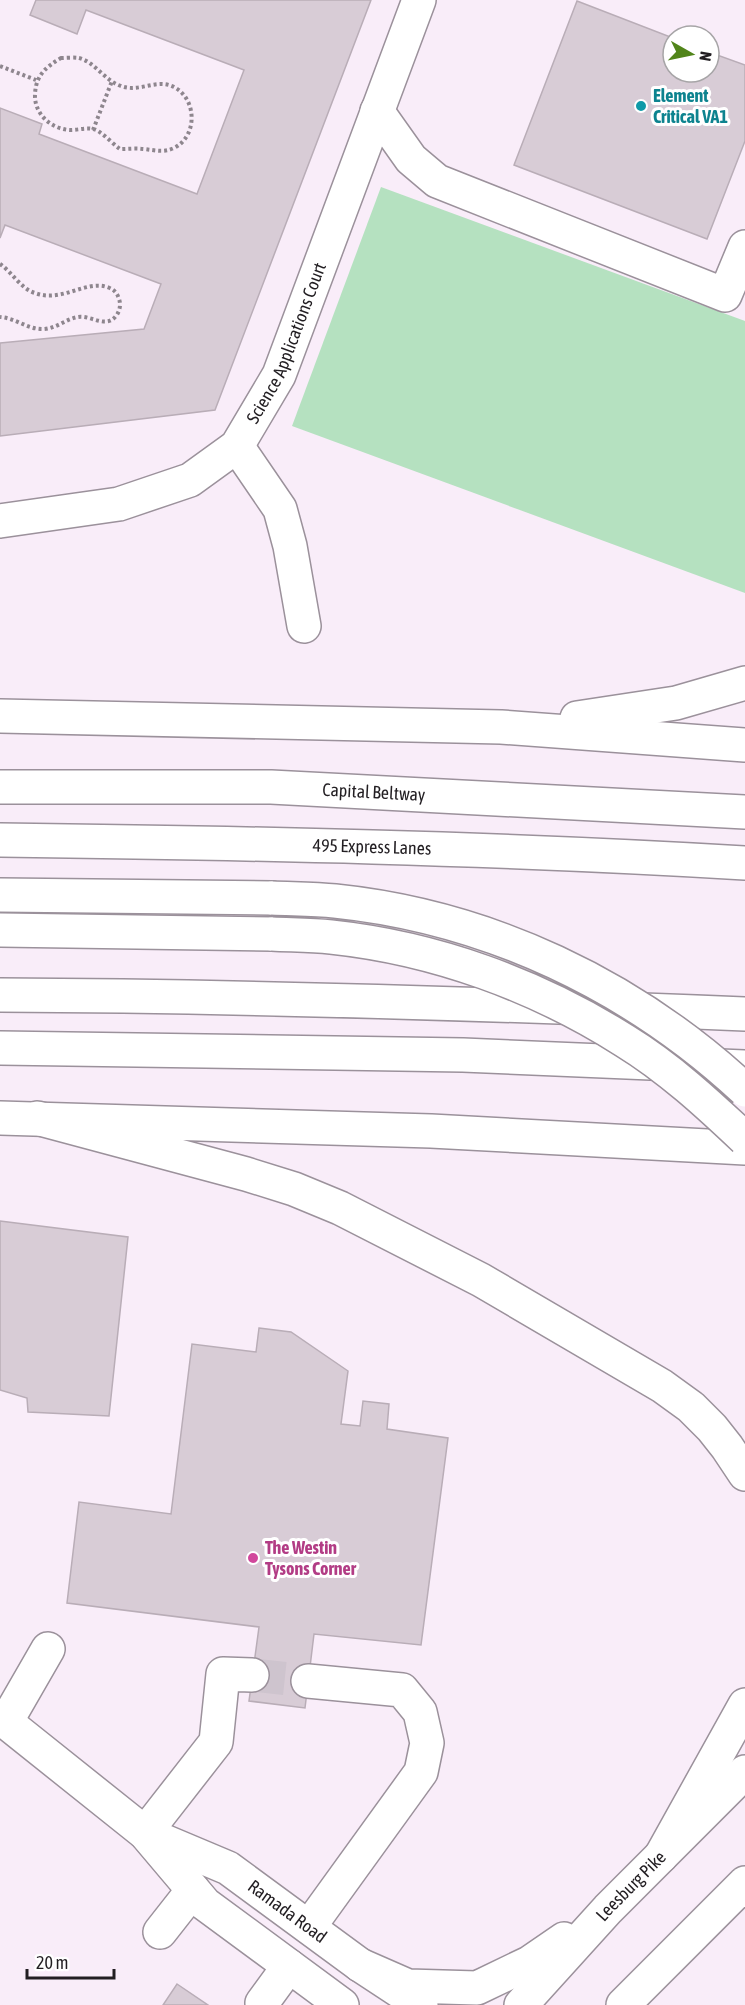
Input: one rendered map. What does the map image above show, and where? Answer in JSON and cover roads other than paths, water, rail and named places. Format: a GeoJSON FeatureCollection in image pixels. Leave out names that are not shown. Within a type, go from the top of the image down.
{"type":"FeatureCollection","features":[{"type":"Feature","properties":{"kind":"main road","name":"Science Applications Court"},"geometry":{"type":"LineString","coordinates":[[0,521],[119,504],[190,480],[237,446],[279,375],[419,0]]}},
{"type":"Feature","properties":{"kind":"main road"},"geometry":{"type":"LineString","coordinates":[[377,111],[411,159],[437,181],[725,295],[742,264]]}},
{"type":"Feature","properties":{"kind":"main road"},"geometry":{"type":"LineString","coordinates":[[237,446],[280,509],[290,546],[304,626]]}},
{"type":"Feature","properties":{"kind":"main road"},"geometry":{"type":"LineString","coordinates":[[501,727],[617,714],[676,703],[745,683]]}},
{"type":"Feature","properties":{"kind":"main road"},"geometry":{"type":"LineString","coordinates":[[0,716],[501,727],[745,745]]}},
{"type":"Feature","properties":{"kind":"main road","name":"Capital Beltway"},"geometry":{"type":"LineString","coordinates":[[0,787],[271,787],[745,812]]}},
{"type":"Feature","properties":{"kind":"main road","name":"495 Express Lanes"},"geometry":{"type":"LineString","coordinates":[[0,840],[201,842],[745,863]]}},
{"type":"Feature","properties":{"kind":"main road"},"geometry":{"type":"LineString","coordinates":[[0,895],[272,898],[335,901],[401,911],[461,926],[522,947],[584,976],[646,1011],[698,1050],[745,1090]]}},
{"type":"Feature","properties":{"kind":"main road"},"geometry":{"type":"LineString","coordinates":[[0,930],[332,937],[394,947],[451,960],[508,981],[568,1008],[627,1041],[676,1078],[745,1139]]}},
{"type":"Feature","properties":{"kind":"main road"},"geometry":{"type":"LineString","coordinates":[[0,995],[172,996],[506,1004],[745,1014]]}},
{"type":"Feature","properties":{"kind":"main road"},"geometry":{"type":"LineString","coordinates":[[0,1048],[462,1054],[745,1067]]}},
{"type":"Feature","properties":{"kind":"main road"},"geometry":{"type":"LineString","coordinates":[[0,1118],[431,1131],[745,1148]]}},
{"type":"Feature","properties":{"kind":"main road"},"geometry":{"type":"LineString","coordinates":[[37,1118],[246,1174],[294,1189],[340,1208],[481,1280],[662,1386],[691,1407],[712,1428],[745,1474]]}},
{"type":"Feature","properties":{"kind":"main road"},"geometry":{"type":"LineString","coordinates":[[3,1721],[48,1649]]}},
{"type":"Feature","properties":{"kind":"main road"},"geometry":{"type":"LineString","coordinates":[[145,1833],[216,1742],[224,1674],[252,1675]]}},
{"type":"Feature","properties":{"kind":"main road"},"geometry":{"type":"LineString","coordinates":[[308,1681],[402,1690],[420,1712],[427,1743],[421,1772],[309,1927]]}},
{"type":"Feature","properties":{"kind":"main road"},"geometry":{"type":"LineString","coordinates":[[661,1856],[745,1705]]}},
{"type":"Feature","properties":{"kind":"main road","name":"Ramada Road"},"geometry":{"type":"LineString","coordinates":[[3,1721],[145,1833],[205,1904],[342,2005]]}},
{"type":"Feature","properties":{"kind":"main road","name":"Leesburg Pike"},"geometry":{"type":"LineString","coordinates":[[521,2005],[608,1909],[745,1772]]}},
{"type":"Feature","properties":{"kind":"main road","name":"Ramada Road"},"geometry":{"type":"LineString","coordinates":[[145,1833],[228,1868],[360,1965],[421,2005]]}},
{"type":"Feature","properties":{"kind":"main road"},"geometry":{"type":"LineString","coordinates":[[623,2005],[745,1883]]}},
{"type":"Feature","properties":{"kind":"main road"},"geometry":{"type":"LineString","coordinates":[[160,1932],[193,1890]]}},
{"type":"Feature","properties":{"kind":"main road"},"geometry":{"type":"LineString","coordinates":[[360,1965],[408,1986],[477,1988],[529,1963],[608,1909]]}},
{"type":"Feature","properties":{"kind":"main road"},"geometry":{"type":"LineString","coordinates":[[262,2003],[289,1966]]}},
{"type":"Feature","properties":{"kind":"tunnel"},"geometry":{"type":"LineString","coordinates":[[252,1675],[308,1681]]}},
{"type":"Feature","properties":{"kind":"place","name":"Element Critical VA1"},"geometry":{"type":"Point","coordinates":[641,106]}},
{"type":"Feature","properties":{"kind":"place","name":"The Westin Tysons Corner"},"geometry":{"type":"Point","coordinates":[253,1558]}}]}
